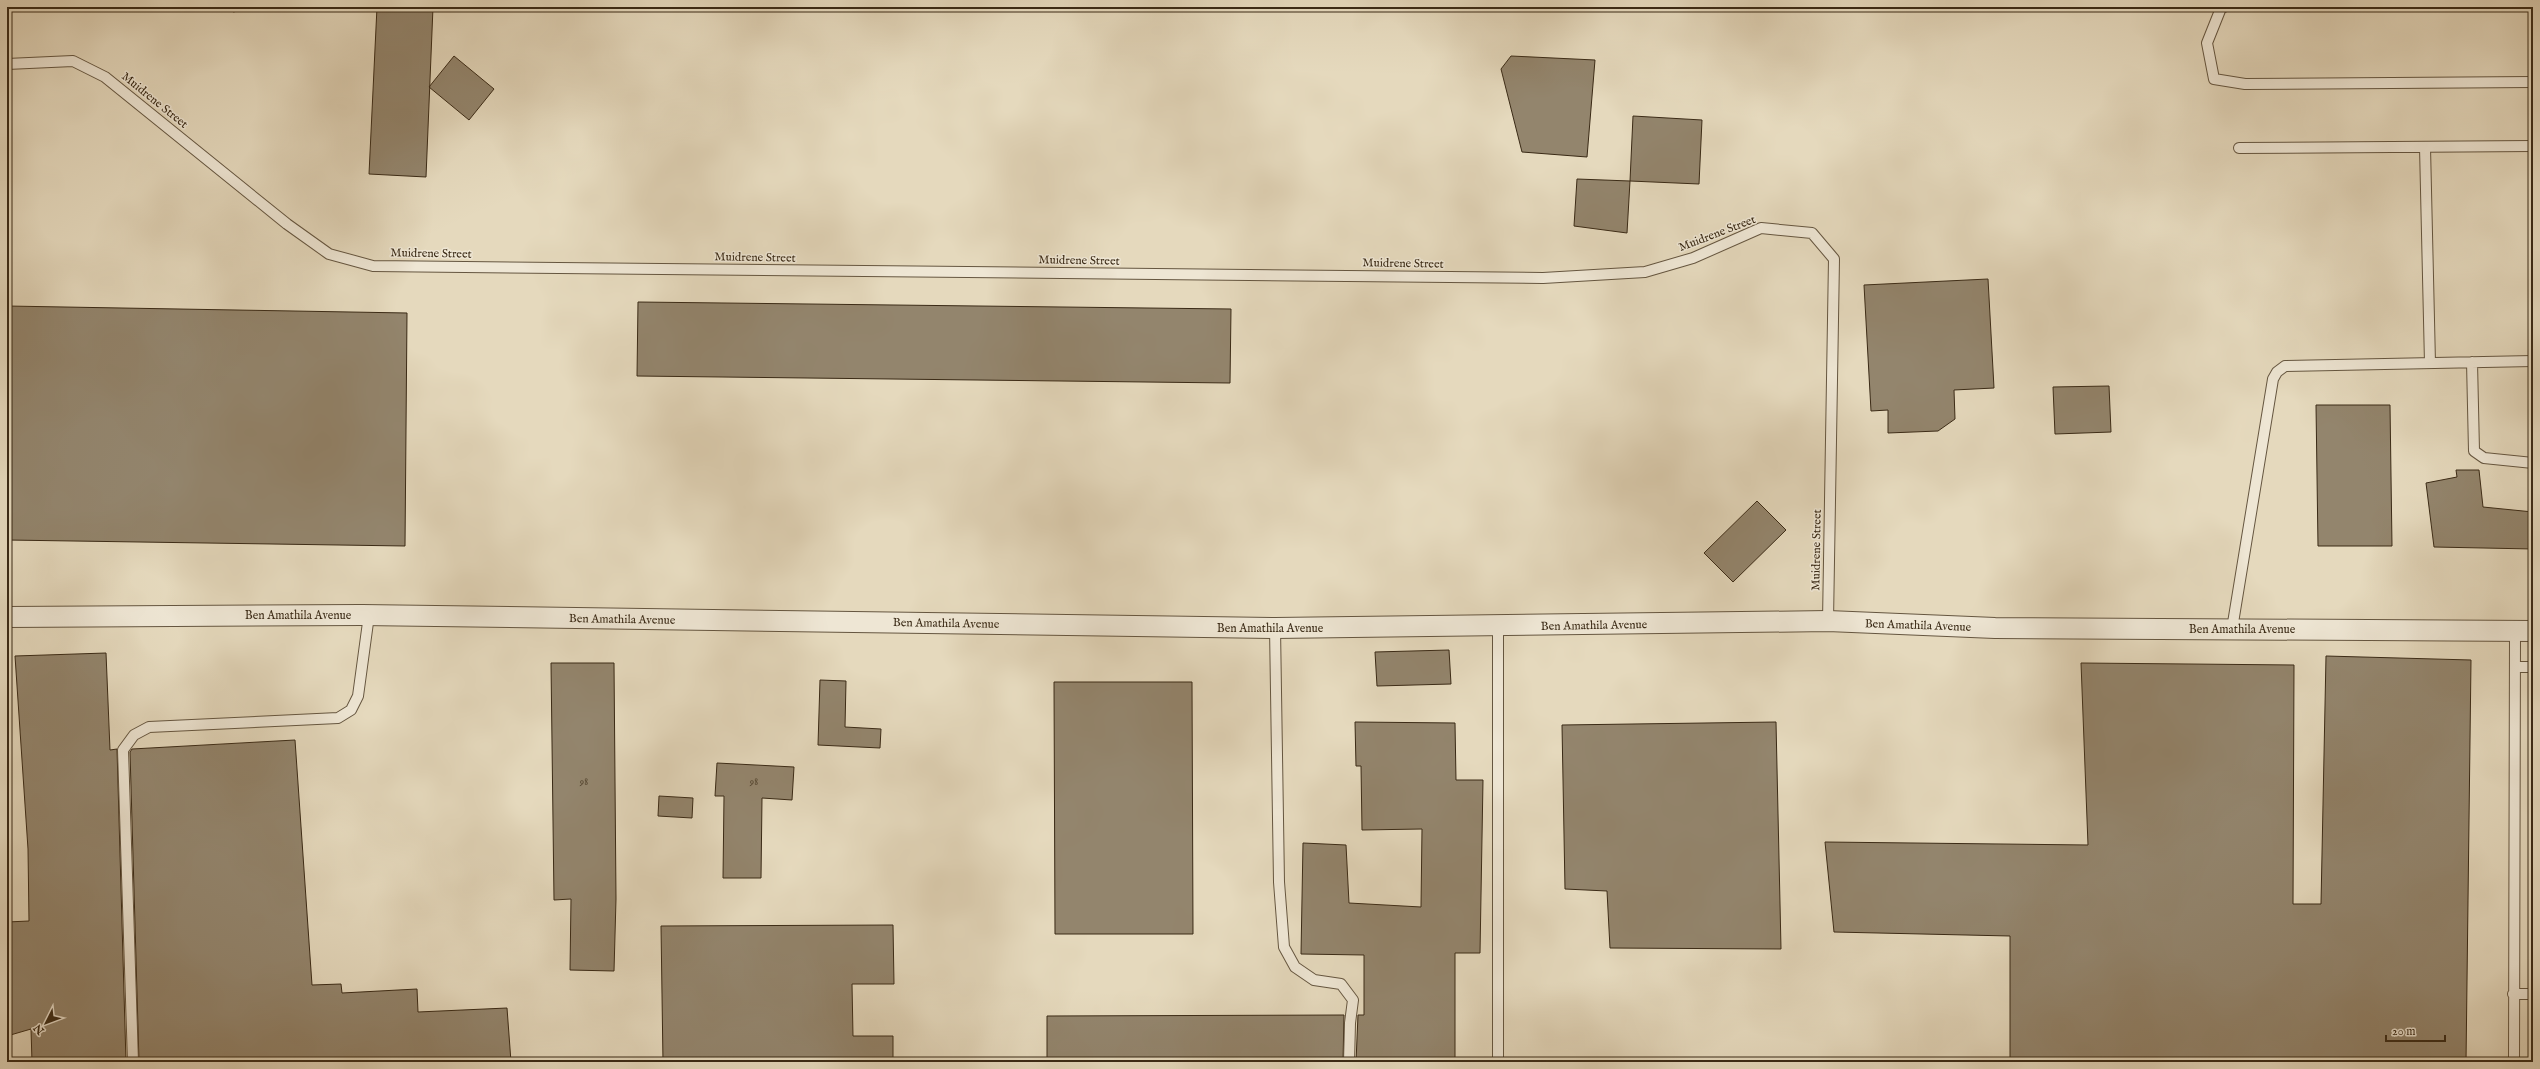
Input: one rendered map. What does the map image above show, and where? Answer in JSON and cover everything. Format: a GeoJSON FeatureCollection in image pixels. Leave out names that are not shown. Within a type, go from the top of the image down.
{"type":"FeatureCollection","features":[{"type":"Feature","properties":{"kind":"street","name":"Ben Amathila Avenue"},"geometry":{"type":"LineString","coordinates":[[7,617],[369,615],[1275,628],[1828,622],[1995,628],[2524,631]]}},
{"type":"Feature","properties":{"kind":"lane"},"geometry":{"type":"LineString","coordinates":[[2224,7],[2221,8],[2207,43],[2214,79],[2245,84],[2533,82]]}},
{"type":"Feature","properties":{"kind":"lane","name":"Muidrene Street"},"geometry":{"type":"LineString","coordinates":[[7,64],[73,61],[105,76],[287,224],[329,254],[373,266],[1543,278],[1645,272],[1694,258],[1761,228],[1812,233],[1834,259],[1828,622]]}},
{"type":"Feature","properties":{"kind":"lane"},"geometry":{"type":"LineString","coordinates":[[2239,148],[2533,146]]}},
{"type":"Feature","properties":{"kind":"lane"},"geometry":{"type":"LineString","coordinates":[[2425,147],[2430,363]]}},
{"type":"Feature","properties":{"kind":"lane"},"geometry":{"type":"LineString","coordinates":[[2232,629],[2272,379],[2277,372],[2285,366],[2533,361]]}},
{"type":"Feature","properties":{"kind":"lane"},"geometry":{"type":"LineString","coordinates":[[2472,362],[2474,452],[2484,458],[2533,463]]}},
{"type":"Feature","properties":{"kind":"lane"},"geometry":{"type":"LineString","coordinates":[[133,1062],[123,750],[134,735],[149,727],[338,718],[351,710],[358,696],[369,615]]}},
{"type":"Feature","properties":{"kind":"lane"},"geometry":{"type":"LineString","coordinates":[[1498,626],[1498,1062]]}},
{"type":"Feature","properties":{"kind":"lane"},"geometry":{"type":"LineString","coordinates":[[1275,628],[1279,882],[1284,947],[1295,966],[1314,980],[1341,984],[1353,1000],[1350,1023],[1349,1062]]}},
{"type":"Feature","properties":{"kind":"lane"},"geometry":{"type":"LineString","coordinates":[[2514,1062],[2515,667],[2524,631]]}},
{"type":"Feature","properties":{"kind":"lane"},"geometry":{"type":"LineString","coordinates":[[2515,667],[2533,667]]}},
{"type":"Feature","properties":{"kind":"lane"},"geometry":{"type":"LineString","coordinates":[[2513,994],[2533,994]]}},
{"type":"Feature","properties":{"kind":"building"},"geometry":{"type":"Polygon","coordinates":[[[377,7],[433,7],[426,177],[369,174],[377,7]]]}},
{"type":"Feature","properties":{"kind":"building"},"geometry":{"type":"Polygon","coordinates":[[[454,56],[494,89],[469,120],[429,87],[454,56]]]}},
{"type":"Feature","properties":{"kind":"building"},"geometry":{"type":"Polygon","coordinates":[[[1511,56],[1595,60],[1587,157],[1522,152],[1501,69],[1511,56]]]}},
{"type":"Feature","properties":{"kind":"building"},"geometry":{"type":"Polygon","coordinates":[[[1633,116],[1702,120],[1699,184],[1630,181],[1633,116]]]}},
{"type":"Feature","properties":{"kind":"building"},"geometry":{"type":"Polygon","coordinates":[[[1577,179],[1630,181],[1627,233],[1574,226],[1577,179]]]}},
{"type":"Feature","properties":{"kind":"building"},"geometry":{"type":"Polygon","coordinates":[[[1988,279],[1994,388],[1954,390],[1955,419],[1938,431],[1888,433],[1888,410],[1871,411],[1864,285],[1988,279]]]}},
{"type":"Feature","properties":{"kind":"building"},"geometry":{"type":"Polygon","coordinates":[[[638,302],[1231,309],[1230,383],[637,376],[638,302]]]}},
{"type":"Feature","properties":{"kind":"building"},"geometry":{"type":"Polygon","coordinates":[[[7,306],[407,313],[405,546],[7,540],[7,306]]]}},
{"type":"Feature","properties":{"kind":"building"},"geometry":{"type":"Polygon","coordinates":[[[2109,386],[2111,432],[2055,434],[2053,387],[2109,386]]]}},
{"type":"Feature","properties":{"kind":"building"},"geometry":{"type":"Polygon","coordinates":[[[2316,405],[2390,405],[2392,546],[2318,546],[2316,405]]]}},
{"type":"Feature","properties":{"kind":"building"},"geometry":{"type":"Polygon","coordinates":[[[2456,470],[2479,470],[2483,507],[2533,512],[2533,549],[2434,547],[2426,483],[2457,477],[2456,470]]]}},
{"type":"Feature","properties":{"kind":"building"},"geometry":{"type":"Polygon","coordinates":[[[1757,501],[1786,530],[1733,582],[1704,553],[1757,501]]]}},
{"type":"Feature","properties":{"kind":"building"},"geometry":{"type":"Polygon","coordinates":[[[1449,650],[1451,684],[1377,686],[1375,652],[1449,650]]]}},
{"type":"Feature","properties":{"kind":"building"},"geometry":{"type":"Polygon","coordinates":[[[106,653],[110,750],[117,749],[126,1062],[32,1062],[31,1029],[7,1036],[7,922],[29,921],[28,849],[15,656],[106,653]]]}},
{"type":"Feature","properties":{"kind":"building"},"geometry":{"type":"Polygon","coordinates":[[[2326,656],[2471,660],[2466,1062],[2010,1062],[2010,936],[1834,932],[1825,842],[2088,845],[2081,663],[2294,665],[2293,904],[2321,904],[2326,656]]]}},
{"type":"Feature","properties":{"kind":"building"},"geometry":{"type":"Polygon","coordinates":[[[551,663],[614,663],[616,899],[614,971],[570,970],[571,899],[554,900],[551,663]]]}},
{"type":"Feature","properties":{"kind":"building"},"geometry":{"type":"Polygon","coordinates":[[[820,680],[846,681],[845,727],[881,729],[880,748],[818,745],[820,680]]]}},
{"type":"Feature","properties":{"kind":"building"},"geometry":{"type":"Polygon","coordinates":[[[1054,682],[1192,682],[1193,934],[1055,934],[1054,682]]]}},
{"type":"Feature","properties":{"kind":"building"},"geometry":{"type":"Polygon","coordinates":[[[1355,722],[1455,723],[1456,780],[1483,780],[1480,953],[1455,953],[1455,1062],[1356,1062],[1358,1015],[1364,1015],[1364,955],[1301,954],[1303,843],[1346,845],[1349,903],[1421,907],[1422,829],[1362,830],[1361,766],[1356,766],[1355,722]]]}},
{"type":"Feature","properties":{"kind":"building"},"geometry":{"type":"Polygon","coordinates":[[[1776,722],[1781,949],[1610,948],[1607,891],[1565,889],[1562,725],[1776,722]]]}},
{"type":"Feature","properties":{"kind":"building"},"geometry":{"type":"Polygon","coordinates":[[[295,740],[312,985],[341,984],[342,993],[417,989],[418,1012],[507,1008],[511,1062],[139,1062],[130,752],[132,749],[295,740]]]}},
{"type":"Feature","properties":{"kind":"building"},"geometry":{"type":"Polygon","coordinates":[[[717,763],[794,767],[792,800],[762,798],[761,878],[723,878],[724,796],[715,796],[717,763]]]}},
{"type":"Feature","properties":{"kind":"building"},"geometry":{"type":"Polygon","coordinates":[[[659,796],[693,798],[692,818],[658,816],[659,796]]]}},
{"type":"Feature","properties":{"kind":"building"},"geometry":{"type":"Polygon","coordinates":[[[893,925],[894,984],[852,984],[853,1036],[893,1036],[893,1062],[663,1062],[661,926],[893,925]]]}},
{"type":"Feature","properties":{"kind":"building"},"geometry":{"type":"Polygon","coordinates":[[[1344,1015],[1343,1062],[1047,1062],[1047,1016],[1344,1015]]]}},
{"type":"Feature","properties":{"kind":"railway"},"geometry":{"type":"LineString","coordinates":[[233,11],[249,7]]}}]}
